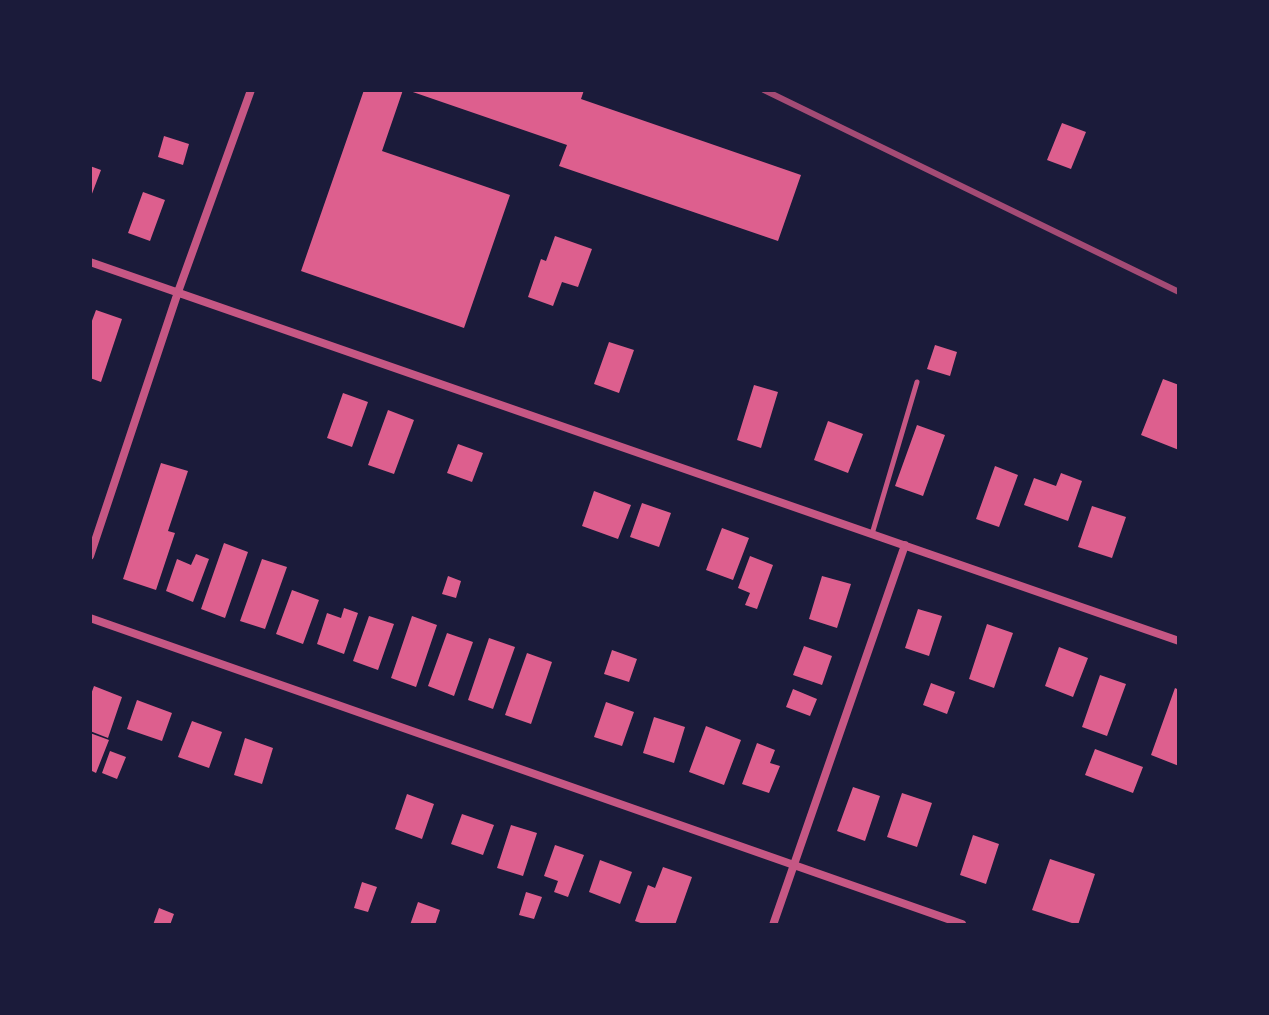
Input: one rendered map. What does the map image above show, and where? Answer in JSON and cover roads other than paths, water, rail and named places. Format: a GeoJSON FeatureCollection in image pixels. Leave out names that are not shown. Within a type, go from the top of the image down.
{"type":"FeatureCollection","features":[{"type":"Feature","properties":{"kind":"street"},"geometry":{"type":"LineString","coordinates":[[90,556],[178,292],[251,90]]}},
{"type":"Feature","properties":{"kind":"street"},"geometry":{"type":"LineString","coordinates":[[90,262],[1179,641]]}},
{"type":"Feature","properties":{"kind":"street"},"geometry":{"type":"LineString","coordinates":[[773,925],[905,545]]}},
{"type":"Feature","properties":{"kind":"street"},"geometry":{"type":"LineString","coordinates":[[90,618],[962,924]]}},
{"type":"Feature","properties":{"kind":"lane"},"geometry":{"type":"LineString","coordinates":[[872,534],[917,382]]}},
{"type":"Feature","properties":{"kind":"railway"},"geometry":{"type":"LineString","coordinates":[[764,90],[1179,292]]}}]}
